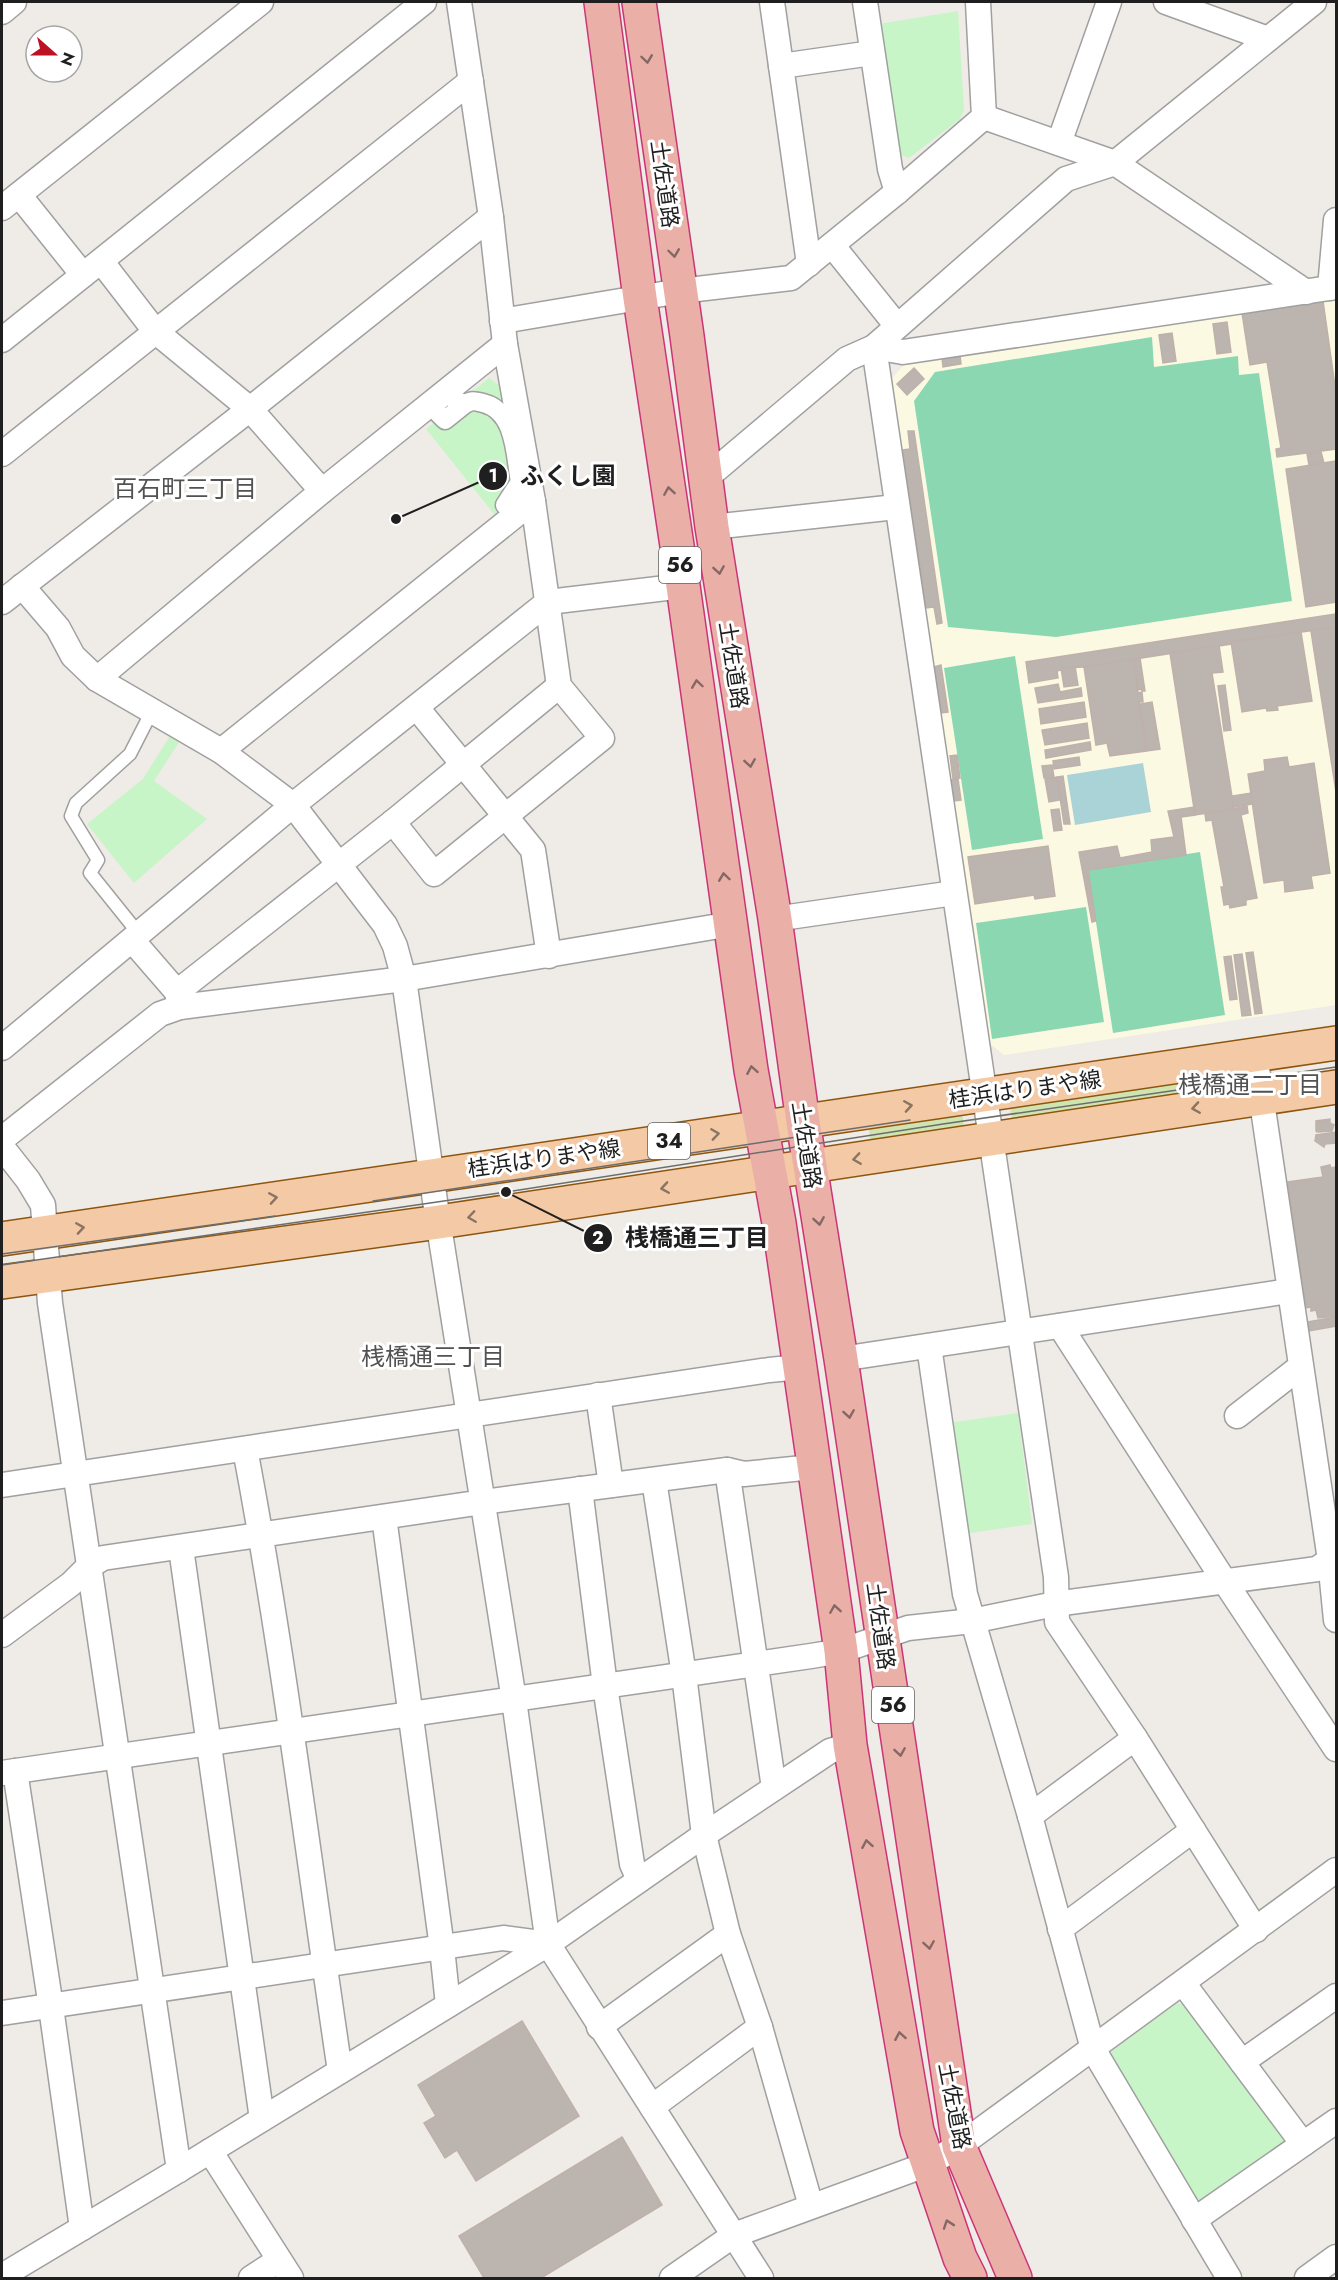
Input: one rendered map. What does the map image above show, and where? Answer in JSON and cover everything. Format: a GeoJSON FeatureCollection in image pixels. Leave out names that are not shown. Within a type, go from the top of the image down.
{"type":"FeatureCollection","features":[{"type":"Feature","properties":{"kind":"highway","name":"土佐道路"},"geometry":{"type":"LineString","coordinates":[[601,2],[640,298],[751,1070],[771,1172],[842,1651],[850,1745],[917,2131],[960,2258],[970,2278]]}},
{"type":"Feature","properties":{"kind":"highway","name":"土佐道路"},"geometry":{"type":"LineString","coordinates":[[639,2],[712,527],[775,919],[803,1122],[841,1359],[959,2146],[1015,2278]]}},
{"type":"Feature","properties":{"kind":"main road","name":"桂浜はりまや線"},"geometry":{"type":"LineString","coordinates":[[2,1239],[432,1174],[762,1128],[1336,1043]]}},
{"type":"Feature","properties":{"kind":"main road","name":"桂浜はりまや線"},"geometry":{"type":"LineString","coordinates":[[2,1282],[439,1222],[1336,1087]]}},
{"type":"Feature","properties":{"kind":"street"},"geometry":{"type":"LineString","coordinates":[[2,12],[14,2]]}},
{"type":"Feature","properties":{"kind":"street"},"geometry":{"type":"LineString","coordinates":[[261,2],[9,197],[92,268],[155,331],[250,409],[322,491]]}},
{"type":"Feature","properties":{"kind":"street"},"geometry":{"type":"LineString","coordinates":[[2,340],[424,2]]}},
{"type":"Feature","properties":{"kind":"street"},"geometry":{"type":"LineString","coordinates":[[393,822],[434,874],[602,738],[559,686],[533,501],[503,332],[491,217],[459,2]]}},
{"type":"Feature","properties":{"kind":"street"},"geometry":{"type":"LineString","coordinates":[[772,2],[809,264]]}},
{"type":"Feature","properties":{"kind":"street"},"geometry":{"type":"LineString","coordinates":[[865,2],[890,169],[897,192]]}},
{"type":"Feature","properties":{"kind":"street"},"geometry":{"type":"LineString","coordinates":[[978,2],[984,117]]}},
{"type":"Feature","properties":{"kind":"street"},"geometry":{"type":"LineString","coordinates":[[1059,143],[1109,2]]}},
{"type":"Feature","properties":{"kind":"street"},"geometry":{"type":"LineString","coordinates":[[1166,2],[1268,39]]}},
{"type":"Feature","properties":{"kind":"street"},"geometry":{"type":"LineString","coordinates":[[705,479],[847,359],[874,347],[1066,179],[1115,163],[1314,2]]}},
{"type":"Feature","properties":{"kind":"street"},"geometry":{"type":"LineString","coordinates":[[781,66],[872,53]]}},
{"type":"Feature","properties":{"kind":"street"},"geometry":{"type":"LineString","coordinates":[[2,454],[471,81]]}},
{"type":"Feature","properties":{"kind":"street"},"geometry":{"type":"LineString","coordinates":[[984,117],[1115,163],[1306,292]]}},
{"type":"Feature","properties":{"kind":"street"},"geometry":{"type":"LineString","coordinates":[[98,679],[322,491],[503,332],[640,298],[791,278],[897,192],[984,117]]}},
{"type":"Feature","properties":{"kind":"street"},"geometry":{"type":"LineString","coordinates":[[2,602],[491,217]]}},
{"type":"Feature","properties":{"kind":"street"},"geometry":{"type":"LineString","coordinates":[[874,347],[903,352],[1333,288],[1336,220]]}},
{"type":"Feature","properties":{"kind":"street"},"geometry":{"type":"LineString","coordinates":[[832,245],[897,326]]}},
{"type":"Feature","properties":{"kind":"street"},"geometry":{"type":"LineString","coordinates":[[874,347],[1056,1577],[1057,1622],[1135,1738],[1256,1930]]}},
{"type":"Feature","properties":{"kind":"street"},"geometry":{"type":"LineString","coordinates":[[438,413],[445,420],[460,402],[473,400],[489,404],[502,413],[509,425],[520,482],[505,505]]}},
{"type":"Feature","properties":{"kind":"street"},"geometry":{"type":"LineString","coordinates":[[221,751],[533,501]]}},
{"type":"Feature","properties":{"kind":"street"},"geometry":{"type":"LineString","coordinates":[[712,527],[896,507]]}},
{"type":"Feature","properties":{"kind":"street"},"geometry":{"type":"LineString","coordinates":[[22,586],[58,628],[73,656],[98,679],[221,751],[293,805],[386,925],[395,946],[404,979],[468,1415],[514,1700],[548,1944],[761,2278]]}},
{"type":"Feature","properties":{"kind":"street"},"geometry":{"type":"LineString","coordinates":[[2,1048],[293,805],[548,602],[683,586]]}},
{"type":"Feature","properties":{"kind":"street"},"geometry":{"type":"LineString","coordinates":[[2,1139],[178,1000],[559,686]]}},
{"type":"Feature","properties":{"kind":"street"},"geometry":{"type":"LineString","coordinates":[[417,708],[533,849],[549,956]]}},
{"type":"Feature","properties":{"kind":"street"},"geometry":{"type":"LineString","coordinates":[[775,919],[954,893]]}},
{"type":"Feature","properties":{"kind":"street"},"geometry":{"type":"LineString","coordinates":[[178,1000],[404,979],[730,924]]}},
{"type":"Feature","properties":{"kind":"street"},"geometry":{"type":"LineString","coordinates":[[135,937],[178,1000]]}},
{"type":"Feature","properties":{"kind":"street"},"geometry":{"type":"LineString","coordinates":[[1255,1055],[1300,1367],[1333,1558],[1336,1620]]}},
{"type":"Feature","properties":{"kind":"street"},"geometry":{"type":"LineString","coordinates":[[2,1148],[28,1180],[44,1206],[50,1303],[179,2170]]}},
{"type":"Feature","properties":{"kind":"street"},"geometry":{"type":"LineString","coordinates":[[841,1359],[1289,1291]]}},
{"type":"Feature","properties":{"kind":"street"},"geometry":{"type":"LineString","coordinates":[[1060,1326],[1336,1749]]}},
{"type":"Feature","properties":{"kind":"street"},"geometry":{"type":"LineString","coordinates":[[929,1346],[965,1594],[1030,1816],[1093,2049],[1229,2278]]}},
{"type":"Feature","properties":{"kind":"street"},"geometry":{"type":"LineString","coordinates":[[2,1485],[598,1395],[800,1367]]}},
{"type":"Feature","properties":{"kind":"street"},"geometry":{"type":"LineString","coordinates":[[1237,1416],[1300,1367]]}},
{"type":"Feature","properties":{"kind":"street"},"geometry":{"type":"LineString","coordinates":[[598,1395],[611,1485]]}},
{"type":"Feature","properties":{"kind":"street"},"geometry":{"type":"LineString","coordinates":[[245,1449],[292,1731],[340,2072]]}},
{"type":"Feature","properties":{"kind":"street"},"geometry":{"type":"LineString","coordinates":[[2,1635],[103,1558],[654,1479],[726,1470],[744,1474],[813,1467]]}},
{"type":"Feature","properties":{"kind":"street"},"geometry":{"type":"LineString","coordinates":[[726,1470],[774,1788]]}},
{"type":"Feature","properties":{"kind":"street"},"geometry":{"type":"LineString","coordinates":[[654,1479],[684,1675],[704,1835],[728,1935],[760,2027],[811,2206]]}},
{"type":"Feature","properties":{"kind":"street"},"geometry":{"type":"LineString","coordinates":[[580,1489],[605,1686],[632,1864],[639,1880]]}},
{"type":"Feature","properties":{"kind":"street"},"geometry":{"type":"LineString","coordinates":[[384,1517],[448,2005]]}},
{"type":"Feature","properties":{"kind":"street"},"geometry":{"type":"LineString","coordinates":[[181,1548],[262,2119]]}},
{"type":"Feature","properties":{"kind":"street"},"geometry":{"type":"LineString","coordinates":[[82,2228],[51,2007],[8,1772],[842,1651],[908,1628],[972,1621],[1055,1604],[1317,1569],[1333,1558]]}},
{"type":"Feature","properties":{"kind":"street"},"geometry":{"type":"LineString","coordinates":[[1030,1816],[1135,1738]]}},
{"type":"Feature","properties":{"kind":"street"},"geometry":{"type":"LineString","coordinates":[[2,2276],[548,1944],[704,1835],[830,1751],[850,1745]]}},
{"type":"Feature","properties":{"kind":"street"},"geometry":{"type":"LineString","coordinates":[[1060,1929],[1193,1830]]}},
{"type":"Feature","properties":{"kind":"street"},"geometry":{"type":"LineString","coordinates":[[672,2278],[734,2235],[927,2164],[959,2146],[1336,1870]]}},
{"type":"Feature","properties":{"kind":"street"},"geometry":{"type":"LineString","coordinates":[[599,2027],[728,1935]]}},
{"type":"Feature","properties":{"kind":"street"},"geometry":{"type":"LineString","coordinates":[[2,2013],[243,1979],[503,1938],[548,1944]]}},
{"type":"Feature","properties":{"kind":"street"},"geometry":{"type":"LineString","coordinates":[[1183,1983],[1304,2144]]}},
{"type":"Feature","properties":{"kind":"street"},"geometry":{"type":"LineString","coordinates":[[1242,2062],[1336,1996]]}},
{"type":"Feature","properties":{"kind":"street"},"geometry":{"type":"LineString","coordinates":[[652,2107],[760,2027]]}},
{"type":"Feature","properties":{"kind":"street"},"geometry":{"type":"LineString","coordinates":[[1194,2220],[1336,2121]]}},
{"type":"Feature","properties":{"kind":"street"},"geometry":{"type":"LineString","coordinates":[[210,2151],[285,2269],[251,2278]]}},
{"type":"Feature","properties":{"kind":"street"},"geometry":{"type":"LineString","coordinates":[[1307,2278],[1336,2257]]}},
{"type":"Feature","properties":{"kind":"lane"},"geometry":{"type":"LineString","coordinates":[[135,937],[90,873],[99,860],[71,816],[76,803],[130,754],[152,711]]}},
{"type":"Feature","properties":{"kind":"shaded area"},"geometry":{"type":"Polygon","coordinates":[[[1336,296],[1336,1005],[1004,1055],[989,1043],[890,381],[907,361],[1336,296]]]}},
{"type":"Feature","properties":{"kind":"green space"},"geometry":{"type":"Polygon","coordinates":[[[958,11],[964,110],[960,119],[909,158],[895,153],[879,24],[958,11]]]}},
{"type":"Feature","properties":{"kind":"green space"},"geometry":{"type":"Polygon","coordinates":[[[1152,337],[1154,367],[1238,356],[1239,375],[1259,373],[1292,601],[1056,637],[948,627],[914,401],[935,372],[1152,337]]]}},
{"type":"Feature","properties":{"kind":"green space"},"geometry":{"type":"Polygon","coordinates":[[[489,378],[500,386],[521,490],[498,519],[426,429],[489,378]]]}},
{"type":"Feature","properties":{"kind":"green space"},"geometry":{"type":"Polygon","coordinates":[[[1015,656],[1043,839],[972,850],[944,668],[1015,656]]]}},
{"type":"Feature","properties":{"kind":"green space"},"geometry":{"type":"Polygon","coordinates":[[[171,734],[181,739],[154,781],[207,819],[134,883],[87,824],[143,779],[171,734]]]}},
{"type":"Feature","properties":{"kind":"green space"},"geometry":{"type":"Polygon","coordinates":[[[1200,852],[1225,1015],[1113,1033],[1088,870],[1200,852]]]}},
{"type":"Feature","properties":{"kind":"green space"},"geometry":{"type":"Polygon","coordinates":[[[1086,907],[1104,1022],[992,1039],[976,923],[1086,907]]]}},
{"type":"Feature","properties":{"kind":"green space"},"geometry":{"type":"Polygon","coordinates":[[[1222,1071],[1224,1087],[1012,1119],[1009,1102],[1222,1071]]]}},
{"type":"Feature","properties":{"kind":"green space"},"geometry":{"type":"Polygon","coordinates":[[[961,1107],[964,1126],[870,1140],[868,1121],[961,1107]]]}},
{"type":"Feature","properties":{"kind":"green space"},"geometry":{"type":"Polygon","coordinates":[[[1018,1413],[1032,1524],[963,1534],[948,1423],[1018,1413]]]}},
{"type":"Feature","properties":{"kind":"green space"},"geometry":{"type":"Polygon","coordinates":[[[1177,2003],[1187,2006],[1285,2136],[1283,2147],[1201,2204],[1192,2202],[1109,2060],[1112,2051],[1177,2003]]]}},
{"type":"Feature","properties":{"kind":"water"},"geometry":{"type":"Polygon","coordinates":[[[1143,763],[1151,812],[1075,825],[1067,775],[1143,763]]]}},
{"type":"Feature","properties":{"kind":"building"},"geometry":{"type":"Polygon","coordinates":[[[1323,301],[1336,393],[1336,449],[1277,457],[1276,449],[1281,448],[1267,362],[1250,365],[1242,313],[1323,301]]]}},
{"type":"Feature","properties":{"kind":"building"},"geometry":{"type":"Polygon","coordinates":[[[1227,322],[1231,352],[1217,354],[1213,324],[1227,322]]]}},
{"type":"Feature","properties":{"kind":"building"},"geometry":{"type":"Polygon","coordinates":[[[1172,333],[1176,361],[1163,363],[1159,335],[1172,333]]]}},
{"type":"Feature","properties":{"kind":"building"},"geometry":{"type":"Polygon","coordinates":[[[960,355],[961,364],[943,367],[942,358],[960,355]]]}},
{"type":"Feature","properties":{"kind":"building"},"geometry":{"type":"Polygon","coordinates":[[[914,368],[924,379],[907,395],[897,384],[914,368]]]}},
{"type":"Feature","properties":{"kind":"building"},"geometry":{"type":"Polygon","coordinates":[[[908,431],[914,431],[942,623],[937,624],[934,607],[926,608],[903,450],[910,449],[908,431]]]}},
{"type":"Feature","properties":{"kind":"building"},"geometry":{"type":"Polygon","coordinates":[[[1321,452],[1324,463],[1309,465],[1307,454],[1321,452]]]}},
{"type":"Feature","properties":{"kind":"building"},"geometry":{"type":"Polygon","coordinates":[[[1336,461],[1336,602],[1306,607],[1286,469],[1336,461]]]}},
{"type":"Feature","properties":{"kind":"building"},"geometry":{"type":"Polygon","coordinates":[[[1335,614],[1336,627],[1084,667],[1061,668],[1057,671],[1058,678],[1029,683],[1026,662],[1335,614]]]}},
{"type":"Feature","properties":{"kind":"building"},"geometry":{"type":"Polygon","coordinates":[[[1336,627],[1336,792],[1311,631],[1336,627]]]}},
{"type":"Feature","properties":{"kind":"building"},"geometry":{"type":"Polygon","coordinates":[[[1301,632],[1312,701],[1277,706],[1278,710],[1267,711],[1266,708],[1242,712],[1231,642],[1301,632]]]}},
{"type":"Feature","properties":{"kind":"building"},"geometry":{"type":"Polygon","coordinates":[[[1219,645],[1223,672],[1212,673],[1234,809],[1195,815],[1170,653],[1219,645]]]}},
{"type":"Feature","properties":{"kind":"building"},"geometry":{"type":"Polygon","coordinates":[[[1140,658],[1145,691],[1138,690],[1133,659],[1140,658]]]}},
{"type":"Feature","properties":{"kind":"building"},"geometry":{"type":"Polygon","coordinates":[[[1133,659],[1138,693],[1142,692],[1143,702],[1139,702],[1146,751],[1110,756],[1107,743],[1096,745],[1084,667],[1133,659]]]}},
{"type":"Feature","properties":{"kind":"building"},"geometry":{"type":"Polygon","coordinates":[[[941,665],[948,712],[941,713],[934,667],[941,665]]]}},
{"type":"Feature","properties":{"kind":"building"},"geometry":{"type":"Polygon","coordinates":[[[1075,666],[1078,685],[1064,687],[1061,668],[1075,666]]]}},
{"type":"Feature","properties":{"kind":"building"},"geometry":{"type":"Polygon","coordinates":[[[1058,684],[1060,692],[1081,688],[1082,696],[1038,703],[1035,688],[1058,684]]]}},
{"type":"Feature","properties":{"kind":"building"},"geometry":{"type":"Polygon","coordinates":[[[1225,685],[1231,730],[1224,731],[1218,686],[1225,685]]]}},
{"type":"Feature","properties":{"kind":"building"},"geometry":{"type":"Polygon","coordinates":[[[1084,702],[1086,717],[1041,724],[1039,709],[1084,702]]]}},
{"type":"Feature","properties":{"kind":"building"},"geometry":{"type":"Polygon","coordinates":[[[1152,702],[1160,749],[1147,751],[1140,704],[1152,702]]]}},
{"type":"Feature","properties":{"kind":"building"},"geometry":{"type":"Polygon","coordinates":[[[1087,723],[1089,738],[1045,745],[1042,730],[1087,723]]]}},
{"type":"Feature","properties":{"kind":"building"},"geometry":{"type":"Polygon","coordinates":[[[1090,742],[1091,750],[1046,758],[1045,750],[1090,742]]]}},
{"type":"Feature","properties":{"kind":"building"},"geometry":{"type":"Polygon","coordinates":[[[957,755],[960,778],[953,779],[950,756],[957,755]]]}},
{"type":"Feature","properties":{"kind":"building"},"geometry":{"type":"Polygon","coordinates":[[[1079,757],[1080,765],[1054,769],[1053,761],[1079,757]]]}},
{"type":"Feature","properties":{"kind":"building"},"geometry":{"type":"Polygon","coordinates":[[[1287,757],[1289,767],[1314,763],[1330,873],[1311,876],[1313,888],[1285,892],[1284,880],[1264,883],[1248,774],[1265,771],[1264,760],[1287,757]]]}},
{"type":"Feature","properties":{"kind":"building"},"geometry":{"type":"Polygon","coordinates":[[[1052,765],[1054,777],[1044,778],[1042,766],[1052,765]]]}},
{"type":"Feature","properties":{"kind":"building"},"geometry":{"type":"Polygon","coordinates":[[[1063,776],[1070,824],[1064,824],[1057,777],[1063,776]]]}},
{"type":"Feature","properties":{"kind":"building"},"geometry":{"type":"Polygon","coordinates":[[[1057,777],[1060,800],[1049,802],[1045,779],[1057,777]]]}},
{"type":"Feature","properties":{"kind":"building"},"geometry":{"type":"Polygon","coordinates":[[[958,779],[961,800],[954,801],[951,780],[958,779]]]}},
{"type":"Feature","properties":{"kind":"building"},"geometry":{"type":"Polygon","coordinates":[[[1251,793],[1253,804],[1234,807],[1232,796],[1251,793]]]}},
{"type":"Feature","properties":{"kind":"building"},"geometry":{"type":"Polygon","coordinates":[[[1247,806],[1248,813],[1241,815],[1257,898],[1246,900],[1246,905],[1230,908],[1229,904],[1224,905],[1221,887],[1224,887],[1212,820],[1206,821],[1205,814],[1247,806]]]}},
{"type":"Feature","properties":{"kind":"building"},"geometry":{"type":"Polygon","coordinates":[[[1194,807],[1195,815],[1181,817],[1186,855],[1088,870],[1096,921],[1092,922],[1079,852],[1117,846],[1120,858],[1152,852],[1151,840],[1174,837],[1168,811],[1194,807]]]}},
{"type":"Feature","properties":{"kind":"building"},"geometry":{"type":"Polygon","coordinates":[[[1059,809],[1062,830],[1054,831],[1051,810],[1059,809]]]}},
{"type":"Feature","properties":{"kind":"building"},"geometry":{"type":"Polygon","coordinates":[[[1048,846],[1055,896],[1035,899],[1034,895],[975,904],[968,857],[1048,846]]]}},
{"type":"Feature","properties":{"kind":"building"},"geometry":{"type":"Polygon","coordinates":[[[1253,952],[1262,1013],[1255,1014],[1246,953],[1253,952]]]}},
{"type":"Feature","properties":{"kind":"building"},"geometry":{"type":"Polygon","coordinates":[[[1242,954],[1251,1015],[1242,1016],[1234,955],[1242,954]]]}},
{"type":"Feature","properties":{"kind":"building"},"geometry":{"type":"Polygon","coordinates":[[[1231,956],[1237,999],[1230,1000],[1224,957],[1231,956]]]}},
{"type":"Feature","properties":{"kind":"building"},"geometry":{"type":"Polygon","coordinates":[[[1330,1119],[1330,1123],[1334,1125],[1332,1131],[1316,1131],[1316,1121],[1330,1119]]]}},
{"type":"Feature","properties":{"kind":"building"},"geometry":{"type":"Polygon","coordinates":[[[1336,1132],[1336,1143],[1325,1144],[1324,1147],[1315,1141],[1316,1135],[1336,1132]]]}},
{"type":"Feature","properties":{"kind":"building"},"geometry":{"type":"Polygon","coordinates":[[[1330,1165],[1331,1168],[1336,1167],[1336,1316],[1318,1318],[1316,1310],[1311,1311],[1311,1307],[1305,1308],[1288,1182],[1323,1177],[1321,1167],[1330,1165]]]}},
{"type":"Feature","properties":{"kind":"building"},"geometry":{"type":"Polygon","coordinates":[[[1336,1317],[1336,1326],[1308,1331],[1307,1322],[1336,1317]]]}},
{"type":"Feature","properties":{"kind":"building"},"geometry":{"type":"Polygon","coordinates":[[[522,2021],[579,2116],[476,2181],[457,2150],[445,2158],[424,2123],[436,2116],[418,2085],[522,2021]]]}},
{"type":"Feature","properties":{"kind":"building"},"geometry":{"type":"Polygon","coordinates":[[[622,2137],[662,2205],[541,2278],[484,2278],[459,2236],[622,2137]]]}},
{"type":"Feature","properties":{"kind":"tram line"},"geometry":{"type":"LineString","coordinates":[[2,1265],[1336,1067]]}},
{"type":"Feature","properties":{"kind":"tram line"},"geometry":{"type":"LineString","coordinates":[[373,1201],[910,1120]]}},
{"type":"Feature","properties":{"kind":"tram line"},"geometry":{"type":"LineString","coordinates":[[2,1254],[275,1216]]}},
{"type":"Feature","properties":{"kind":"place","name":"ふくし園"},"geometry":{"type":"Point","coordinates":[396,519]}},
{"type":"Feature","properties":{"kind":"place","name":"桟橋通三丁目"},"geometry":{"type":"Point","coordinates":[506,1192]}},
{"type":"Feature","properties":{"kind":"district","name":"百石町三丁目"},"geometry":{"type":"Point","coordinates":[185,488]}},
{"type":"Feature","properties":{"kind":"district","name":"桟橋通二丁目"},"geometry":{"type":"Point","coordinates":[1250,1084]}},
{"type":"Feature","properties":{"kind":"district","name":"桟橋通三丁目"},"geometry":{"type":"Point","coordinates":[433,1356]}}]}
